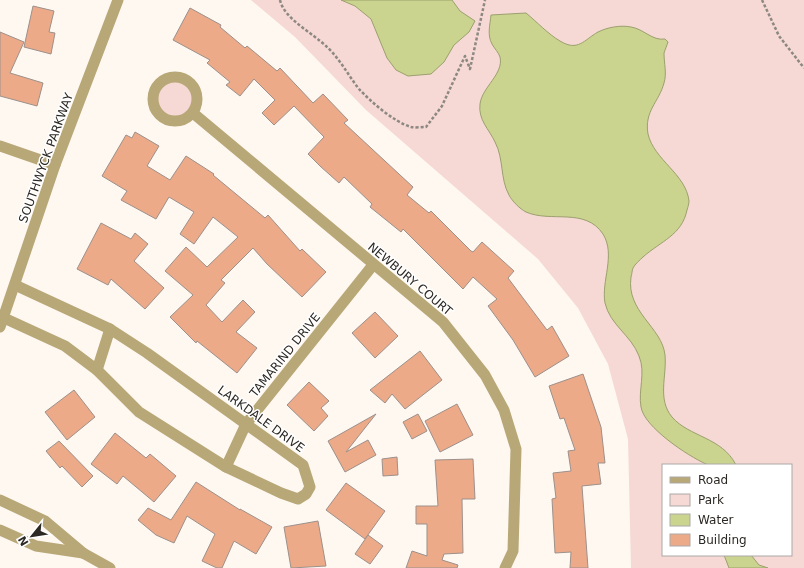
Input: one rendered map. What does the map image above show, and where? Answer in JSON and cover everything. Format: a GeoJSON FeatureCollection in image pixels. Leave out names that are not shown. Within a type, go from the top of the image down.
{"type":"FeatureCollection","features":[{"type":"Feature","properties":{"kind":"street","name":"SOUTHWYCK PARKWAY"},"geometry":{"type":"LineString","coordinates":[[2,322],[55,165],[118,0]]}},
{"type":"Feature","properties":{"kind":"street","name":"NEWBURY COURT"},"geometry":{"type":"LineString","coordinates":[[193,112],[373,265],[443,322],[485,375],[504,410],[516,449],[513,551],[505,568]]}},
{"type":"Feature","properties":{"kind":"street"},"geometry":{"type":"LineString","coordinates":[[0,146],[55,165]]}},
{"type":"Feature","properties":{"kind":"street","name":"TAMARIND DRIVE"},"geometry":{"type":"LineString","coordinates":[[226,466],[246,424],[373,265]]}},
{"type":"Feature","properties":{"kind":"street","name":"LARKDALE DRIVE"},"geometry":{"type":"LineString","coordinates":[[2,322],[65,346],[97,370],[139,412],[226,466],[281,493],[298,499],[306,494],[310,487],[303,465],[110,329],[15,285]]}},
{"type":"Feature","properties":{"kind":"street"},"geometry":{"type":"LineString","coordinates":[[97,370],[110,329]]}},
{"type":"Feature","properties":{"kind":"street"},"geometry":{"type":"LineString","coordinates":[[0,500],[45,521],[83,553],[110,568]]}},
{"type":"Feature","properties":{"kind":"street"},"geometry":{"type":"LineString","coordinates":[[0,530],[36,546],[83,553]]}},
{"type":"Feature","properties":{"kind":"path"},"geometry":{"type":"LineString","coordinates":[[280,0],[287,15],[316,36],[332,51],[360,90],[390,116],[402,124],[412,128],[426,127],[442,106],[464,56],[470,69],[485,0]]}},
{"type":"Feature","properties":{"kind":"path"},"geometry":{"type":"LineString","coordinates":[[762,0],[779,36],[804,68]]}},
{"type":"Feature","properties":{"kind":"green space"},"geometry":{"type":"Polygon","coordinates":[[[251,0],[804,0],[804,568],[631,568],[628,439],[608,364],[578,308],[538,259],[366,110],[295,37],[251,0]]]}},
{"type":"Feature","properties":{"kind":"green space"},"geometry":{"type":"Polygon","coordinates":[[[170,79],[178,79],[185,82],[190,87],[193,98],[190,109],[185,114],[178,117],[170,117],[163,114],[158,109],[155,102],[155,94],[158,87],[163,82],[170,79]]]}},
{"type":"Feature","properties":{"kind":"water"},"geometry":{"type":"Polygon","coordinates":[[[341,0],[452,0],[460,11],[475,21],[469,32],[454,45],[444,62],[431,74],[408,76],[396,70],[387,58],[371,19],[355,6],[341,0]]]}},
{"type":"Feature","properties":{"kind":"water"},"geometry":{"type":"Polygon","coordinates":[[[526,13],[560,41],[572,45],[580,44],[602,30],[619,26],[636,28],[652,37],[665,39],[668,42],[664,53],[665,79],[662,90],[648,119],[648,134],[651,143],[657,152],[687,191],[689,203],[681,226],[676,232],[650,251],[636,264],[631,277],[631,289],[639,310],[658,336],[665,355],[664,395],[667,410],[679,424],[722,448],[735,464],[706,464],[698,460],[678,448],[658,432],[644,415],[640,401],[642,369],[639,356],[631,342],[611,318],[605,303],[604,295],[608,251],[607,242],[603,234],[596,226],[577,218],[536,215],[526,212],[516,205],[509,195],[504,182],[498,149],[493,137],[482,120],[480,110],[482,98],[496,75],[500,63],[500,57],[490,41],[489,30],[491,15],[526,13]]]}},
{"type":"Feature","properties":{"kind":"water"},"geometry":{"type":"Polygon","coordinates":[[[724,556],[752,556],[759,565],[768,568],[729,568],[724,556]]]}},
{"type":"Feature","properties":{"kind":"building"},"geometry":{"type":"Polygon","coordinates":[[[33,6],[54,11],[49,32],[55,33],[51,54],[24,47],[33,6]]]}},
{"type":"Feature","properties":{"kind":"building"},"geometry":{"type":"Polygon","coordinates":[[[190,8],[221,25],[220,27],[245,48],[247,46],[277,71],[280,68],[313,103],[323,94],[348,120],[344,123],[413,187],[407,195],[429,213],[431,211],[471,251],[473,252],[482,242],[514,271],[508,278],[547,330],[552,326],[569,356],[535,377],[513,340],[488,306],[497,299],[473,277],[463,289],[403,229],[401,232],[370,207],[372,204],[344,177],[339,183],[320,166],[308,154],[324,137],[294,106],[274,125],[262,113],[275,100],[254,79],[240,96],[226,85],[230,82],[207,63],[210,60],[173,40],[190,8]]]}},
{"type":"Feature","properties":{"kind":"building"},"geometry":{"type":"Polygon","coordinates":[[[0,32],[24,42],[10,73],[43,83],[37,106],[0,96],[0,32]]]}},
{"type":"Feature","properties":{"kind":"building"},"geometry":{"type":"Polygon","coordinates":[[[135,132],[159,146],[147,166],[170,180],[186,156],[214,174],[213,175],[265,218],[268,215],[300,251],[302,249],[326,272],[302,297],[267,264],[253,248],[221,280],[225,283],[206,305],[222,322],[243,300],[255,312],[236,332],[257,348],[237,373],[197,341],[196,343],[170,317],[193,295],[165,271],[186,247],[207,267],[238,237],[213,217],[194,244],[180,234],[194,212],[169,197],[156,219],[121,200],[127,191],[102,176],[126,135],[132,138],[135,132]]]}},
{"type":"Feature","properties":{"kind":"building"},"geometry":{"type":"Polygon","coordinates":[[[101,223],[131,239],[135,233],[148,244],[134,261],[164,288],[145,309],[111,279],[108,285],[77,269],[101,223]]]}},
{"type":"Feature","properties":{"kind":"building"},"geometry":{"type":"Polygon","coordinates":[[[375,312],[398,336],[375,358],[352,333],[375,312]]]}},
{"type":"Feature","properties":{"kind":"building"},"geometry":{"type":"Polygon","coordinates":[[[420,351],[442,380],[405,409],[392,394],[385,403],[370,390],[420,351]]]}},
{"type":"Feature","properties":{"kind":"building"},"geometry":{"type":"Polygon","coordinates":[[[583,374],[601,427],[605,463],[598,463],[601,484],[582,486],[588,568],[570,568],[571,552],[555,553],[552,499],[556,498],[553,473],[571,471],[568,451],[575,450],[564,418],[560,419],[549,386],[583,374]]]}},
{"type":"Feature","properties":{"kind":"building"},"geometry":{"type":"Polygon","coordinates":[[[309,382],[329,401],[321,408],[328,416],[314,431],[287,405],[309,382]]]}},
{"type":"Feature","properties":{"kind":"building"},"geometry":{"type":"Polygon","coordinates":[[[74,390],[95,417],[67,440],[45,412],[74,390]]]}},
{"type":"Feature","properties":{"kind":"building"},"geometry":{"type":"Polygon","coordinates":[[[457,404],[473,435],[440,452],[425,421],[457,404]]]}},
{"type":"Feature","properties":{"kind":"building"},"geometry":{"type":"Polygon","coordinates":[[[376,414],[346,452],[368,440],[376,455],[345,472],[328,441],[376,414]]]}},
{"type":"Feature","properties":{"kind":"building"},"geometry":{"type":"Polygon","coordinates":[[[418,414],[427,431],[412,439],[403,422],[418,414]]]}},
{"type":"Feature","properties":{"kind":"building"},"geometry":{"type":"Polygon","coordinates":[[[115,433],[146,458],[150,454],[176,476],[154,502],[123,476],[117,484],[91,464],[115,433]]]}},
{"type":"Feature","properties":{"kind":"building"},"geometry":{"type":"Polygon","coordinates":[[[59,441],[93,476],[82,487],[62,466],[60,468],[46,451],[59,441]]]}},
{"type":"Feature","properties":{"kind":"building"},"geometry":{"type":"Polygon","coordinates":[[[397,457],[398,475],[383,476],[382,459],[397,457]]]}},
{"type":"Feature","properties":{"kind":"building"},"geometry":{"type":"Polygon","coordinates":[[[473,459],[475,499],[462,499],[463,553],[444,554],[442,560],[458,565],[457,568],[406,568],[412,551],[427,556],[427,524],[416,524],[416,506],[438,506],[435,460],[473,459]]]}},
{"type":"Feature","properties":{"kind":"building"},"geometry":{"type":"Polygon","coordinates":[[[196,482],[240,510],[272,527],[256,554],[234,541],[222,568],[217,568],[202,561],[215,534],[187,516],[174,543],[156,535],[138,520],[148,508],[171,520],[196,482]]]}},
{"type":"Feature","properties":{"kind":"building"},"geometry":{"type":"Polygon","coordinates":[[[346,483],[385,511],[365,539],[326,510],[346,483]]]}},
{"type":"Feature","properties":{"kind":"building"},"geometry":{"type":"Polygon","coordinates":[[[318,521],[326,566],[291,568],[284,527],[318,521]]]}},
{"type":"Feature","properties":{"kind":"building"},"geometry":{"type":"Polygon","coordinates":[[[368,535],[383,546],[370,564],[355,554],[368,535]]]}}]}
